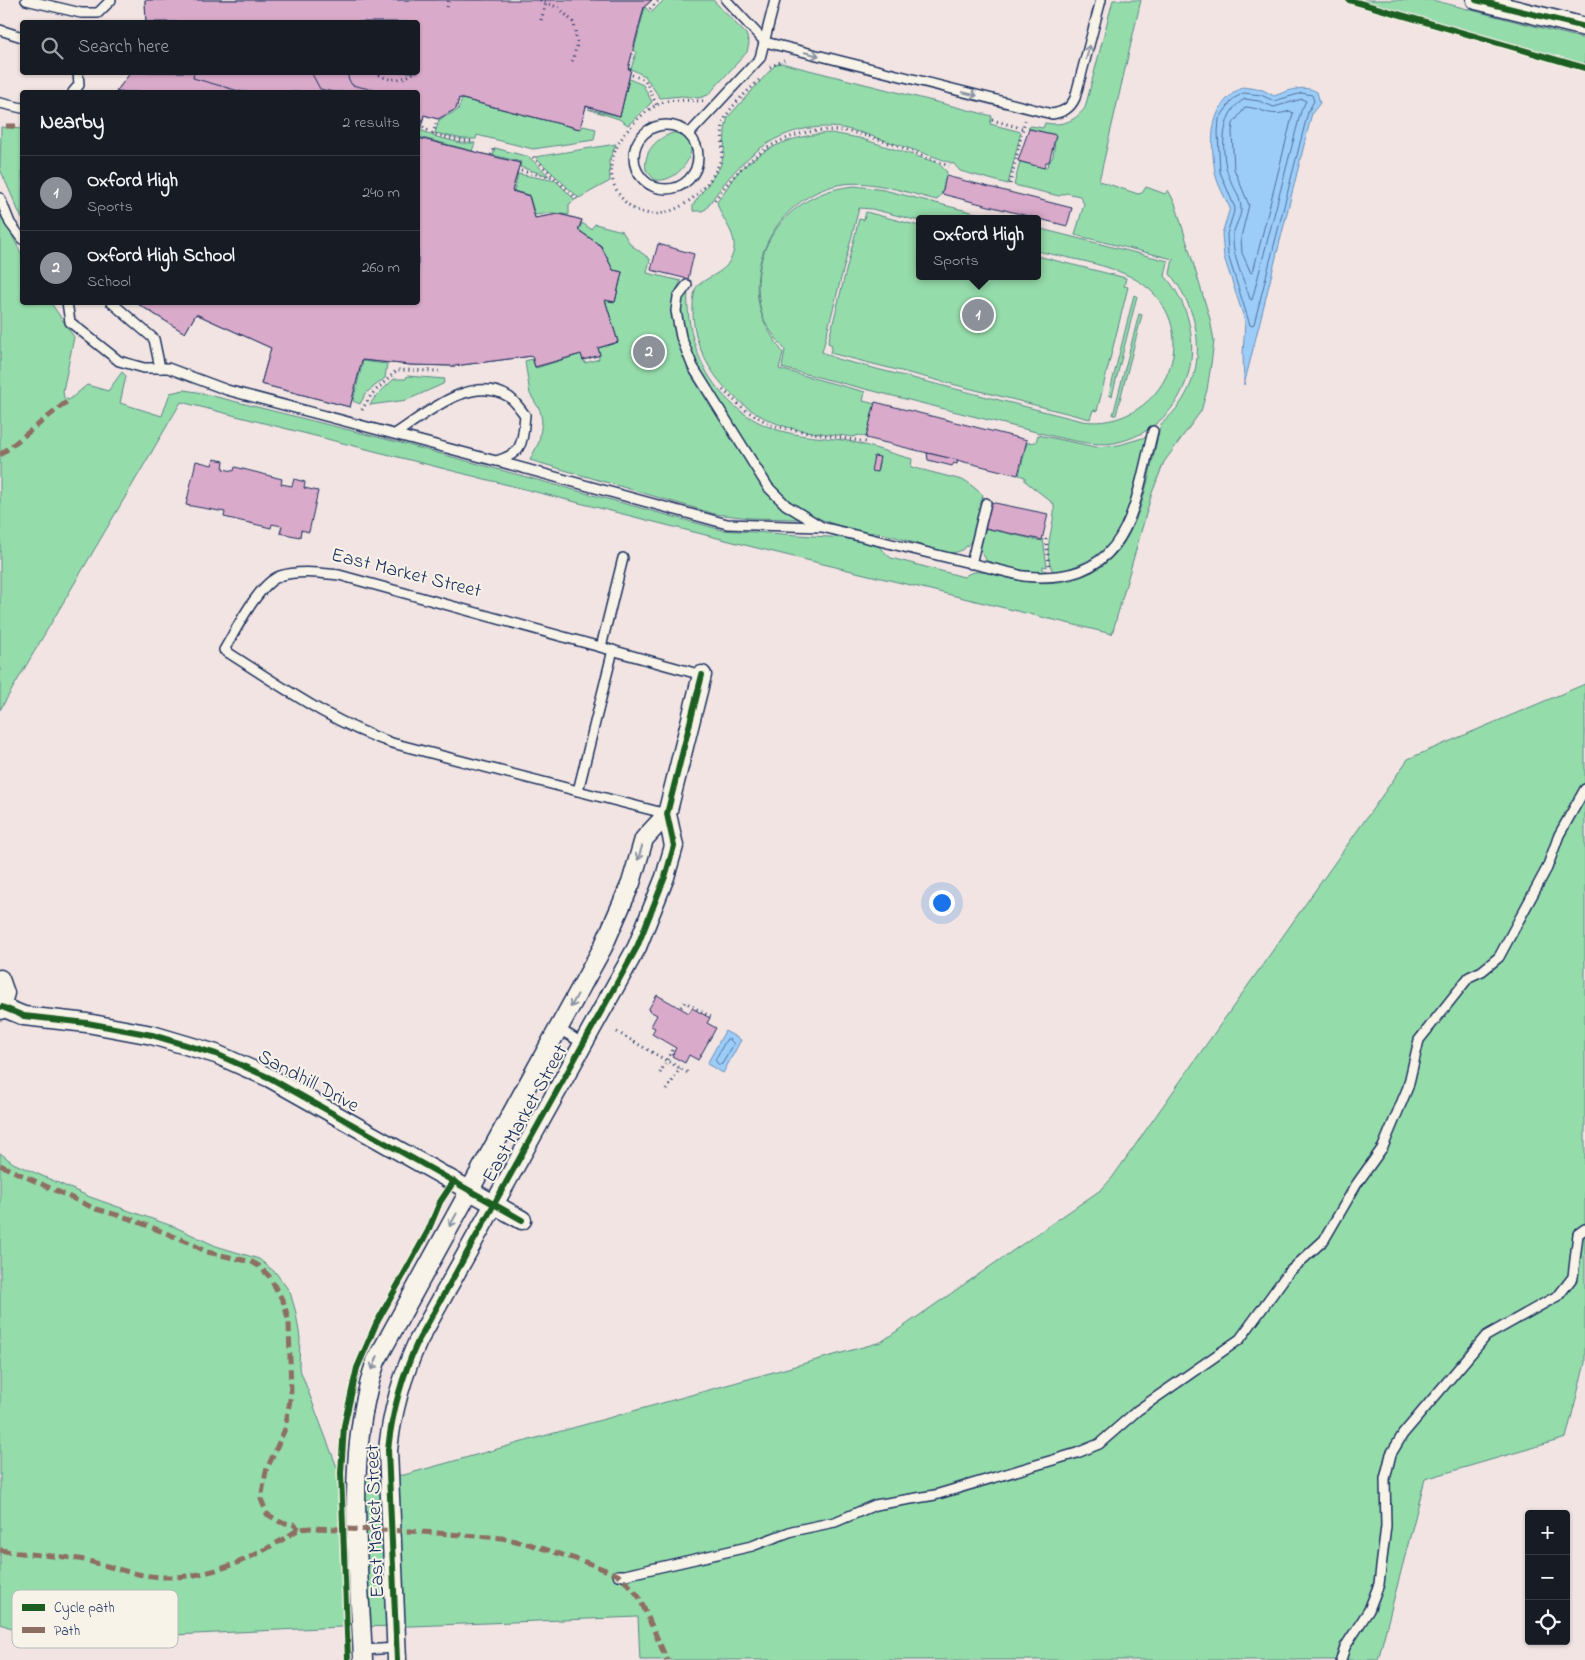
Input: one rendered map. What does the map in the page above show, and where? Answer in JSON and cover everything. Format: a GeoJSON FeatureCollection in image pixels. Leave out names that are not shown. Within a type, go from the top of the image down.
{"type":"FeatureCollection","features":[{"type":"Feature","properties":{"kind":"street"},"geometry":{"type":"LineString","coordinates":[[1476,0],[1585,28]]}},
{"type":"Feature","properties":{"kind":"street","name":"East Market Street"},"geometry":{"type":"LineString","coordinates":[[397,1654],[388,1450],[390,1424],[398,1391],[414,1349],[637,947],[665,877],[674,846],[667,814],[702,675]]}},
{"type":"Feature","properties":{"kind":"street","name":"East Market Street"},"geometry":{"type":"LineString","coordinates":[[363,1655],[356,1476],[363,1404],[376,1361],[559,1029],[618,916],[644,838],[667,814]]}},
{"type":"Feature","properties":{"kind":"street","name":"Sandhill Drive"},"geometry":{"type":"LineString","coordinates":[[0,980],[5,992],[1,1009],[24,1016],[97,1024],[152,1034],[216,1054],[270,1078],[522,1220]]}},
{"type":"Feature","properties":{"kind":"lane"},"geometry":{"type":"LineString","coordinates":[[26,0],[81,13],[98,13],[111,0]]}},
{"type":"Feature","properties":{"kind":"lane"},"geometry":{"type":"LineString","coordinates":[[726,0],[765,42],[1052,114],[1065,110],[1072,105],[1101,0]]}},
{"type":"Feature","properties":{"kind":"lane"},"geometry":{"type":"LineString","coordinates":[[689,134],[760,58],[774,0]]}},
{"type":"Feature","properties":{"kind":"lane"},"geometry":{"type":"LineString","coordinates":[[0,30],[20,36]]}},
{"type":"Feature","properties":{"kind":"lane"},"geometry":{"type":"LineString","coordinates":[[75,90],[79,86],[78,75]]}},
{"type":"Feature","properties":{"kind":"lane"},"geometry":{"type":"LineString","coordinates":[[0,104],[20,108]]}},
{"type":"Feature","properties":{"kind":"lane"},"geometry":{"type":"LineString","coordinates":[[666,125],[681,128],[689,134],[698,153],[697,164],[693,174],[686,182],[670,188],[655,187],[645,182],[634,164],[636,143],[642,134],[651,128],[666,125]]}},
{"type":"Feature","properties":{"kind":"lane"},"geometry":{"type":"LineString","coordinates":[[0,198],[10,223],[20,236]]}},
{"type":"Feature","properties":{"kind":"lane"},"geometry":{"type":"LineString","coordinates":[[687,285],[678,297],[676,311],[681,337],[693,367],[768,487],[786,505],[822,527]]}},
{"type":"Feature","properties":{"kind":"lane"},"geometry":{"type":"LineString","coordinates":[[67,305],[70,322],[119,361],[144,368],[168,368],[227,390],[345,423],[395,434],[727,524],[822,527],[1024,576],[1051,578],[1073,575],[1100,562],[1120,541],[1132,516],[1154,431]]}},
{"type":"Feature","properties":{"kind":"lane"},"geometry":{"type":"LineString","coordinates":[[115,305],[154,338],[160,368]]}},
{"type":"Feature","properties":{"kind":"lane"},"geometry":{"type":"LineString","coordinates":[[395,434],[453,397],[484,388],[510,398],[525,415],[522,443],[512,457],[496,461]]}},
{"type":"Feature","properties":{"kind":"lane"},"geometry":{"type":"LineString","coordinates":[[971,564],[986,503]]}},
{"type":"Feature","properties":{"kind":"lane"},"geometry":{"type":"LineString","coordinates":[[601,647],[623,558]]}},
{"type":"Feature","properties":{"kind":"lane","name":"East Market Street"},"geometry":{"type":"LineString","coordinates":[[667,814],[392,744],[363,734],[335,721],[224,650],[257,594],[279,576],[309,572],[338,575],[702,675]]}},
{"type":"Feature","properties":{"kind":"lane"},"geometry":{"type":"LineString","coordinates":[[578,791],[613,650]]}},
{"type":"Feature","properties":{"kind":"lane"},"geometry":{"type":"LineString","coordinates":[[618,1575],[625,1576],[752,1546],[792,1531],[835,1522],[875,1505],[935,1494],[1077,1453],[1099,1444],[1138,1410],[1240,1339],[1288,1273],[1324,1240],[1356,1185],[1383,1146],[1408,1087],[1419,1040],[1469,977],[1482,971],[1499,957],[1547,868],[1558,835],[1585,789]]}},
{"type":"Feature","properties":{"kind":"lane"},"geometry":{"type":"LineString","coordinates":[[559,1029],[584,1044]]}},
{"type":"Feature","properties":{"kind":"lane"},"geometry":{"type":"LineString","coordinates":[[1341,1660],[1345,1647],[1369,1610],[1379,1584],[1386,1526],[1385,1479],[1391,1454],[1403,1434],[1486,1336],[1559,1295],[1573,1277],[1578,1234],[1585,1228]]}},
{"type":"Feature","properties":{"kind":"lane"},"geometry":{"type":"LineString","coordinates":[[363,1655],[397,1654]]}},
{"type":"Feature","properties":{"kind":"path"},"geometry":{"type":"LineString","coordinates":[[447,7],[449,0]]}},
{"type":"Feature","properties":{"kind":"path"},"geometry":{"type":"LineString","coordinates":[[540,0],[559,8],[574,22],[577,45],[572,62]]}},
{"type":"Feature","properties":{"kind":"path"},"geometry":{"type":"LineString","coordinates":[[650,9],[659,0]]}},
{"type":"Feature","properties":{"kind":"path"},"geometry":{"type":"LineString","coordinates":[[541,20],[546,3]]}},
{"type":"Feature","properties":{"kind":"path"},"geometry":{"type":"LineString","coordinates":[[712,97],[704,101],[681,100],[657,106],[630,127],[616,150],[611,168],[613,182],[624,202],[642,212],[662,214],[692,199],[703,188],[721,160],[724,120],[773,64],[785,60]]}},
{"type":"Feature","properties":{"kind":"path"},"geometry":{"type":"LineString","coordinates":[[378,75],[381,78],[395,80],[408,75]]}},
{"type":"Feature","properties":{"kind":"path"},"geometry":{"type":"LineString","coordinates":[[632,75],[645,80],[657,106]]}},
{"type":"Feature","properties":{"kind":"path"},"geometry":{"type":"LineString","coordinates":[[992,120],[1024,130],[1010,184]]}},
{"type":"Feature","properties":{"kind":"path"},"geometry":{"type":"LineString","coordinates":[[433,134],[437,121]]}},
{"type":"Feature","properties":{"kind":"path"},"geometry":{"type":"LineString","coordinates":[[423,127],[433,134],[462,142],[475,141]]}},
{"type":"Feature","properties":{"kind":"path"},"geometry":{"type":"LineString","coordinates":[[715,200],[730,178],[744,164],[765,149],[798,133],[827,130],[855,133],[949,166]]}},
{"type":"Feature","properties":{"kind":"path"},"geometry":{"type":"LineString","coordinates":[[491,155],[494,148]]}},
{"type":"Feature","properties":{"kind":"path"},"geometry":{"type":"LineString","coordinates":[[533,157],[577,199]]}},
{"type":"Feature","properties":{"kind":"path"},"geometry":{"type":"LineString","coordinates":[[521,171],[555,178]]}},
{"type":"Feature","properties":{"kind":"path"},"geometry":{"type":"LineString","coordinates":[[362,410],[371,395],[397,370],[439,371]]}},
{"type":"Feature","properties":{"kind":"path"},"geometry":{"type":"LineString","coordinates":[[720,387],[745,410],[774,426],[866,442]]}},
{"type":"Feature","properties":{"kind":"path"},"geometry":{"type":"LineString","coordinates":[[1046,539],[1051,578]]}},
{"type":"Feature","properties":{"kind":"path"},"geometry":{"type":"LineString","coordinates":[[681,1007],[684,1002],[711,1017]]}},
{"type":"Feature","properties":{"kind":"path"},"geometry":{"type":"LineString","coordinates":[[617,1032],[690,1074]]}},
{"type":"Feature","properties":{"kind":"path"},"geometry":{"type":"LineString","coordinates":[[660,1073],[674,1047]]}},
{"type":"Feature","properties":{"kind":"path"},"geometry":{"type":"LineString","coordinates":[[668,1090],[680,1068]]}},
{"type":"Feature","properties":{"kind":"green space"},"geometry":{"type":"Polygon","coordinates":[[[664,0],[713,0],[746,34],[749,43],[747,52],[708,95],[699,98],[682,96],[660,98],[645,76],[631,69],[645,7],[651,13],[664,0]]]}},
{"type":"Feature","properties":{"kind":"green space"},"geometry":{"type":"Polygon","coordinates":[[[1113,0],[1141,0],[1099,181],[1138,194],[1142,193],[1146,187],[1165,194],[1168,190],[1175,203],[1210,319],[1214,341],[1207,390],[1201,411],[1164,462],[1152,493],[1112,634],[753,547],[181,402],[0,710],[0,211],[20,251],[20,305],[52,305],[74,337],[63,391],[64,398],[69,400],[87,385],[108,391],[122,372],[126,376],[120,403],[162,416],[170,393],[184,390],[197,392],[397,442],[722,530],[844,538],[877,545],[891,558],[964,577],[973,572],[983,572],[1022,581],[1058,582],[1075,579],[1091,573],[1118,550],[1129,534],[1140,509],[1161,424],[1177,408],[1188,391],[1195,372],[1197,352],[1196,331],[1191,311],[1182,292],[1170,274],[1173,259],[1075,235],[1084,204],[1080,196],[1066,193],[1059,196],[1014,185],[1020,162],[1046,168],[1053,156],[1056,135],[1028,128],[1031,126],[1043,128],[1045,123],[1057,124],[1067,122],[1076,117],[1085,108],[1113,0]]]}},
{"type":"Feature","properties":{"kind":"green space"},"geometry":{"type":"Polygon","coordinates":[[[1363,0],[1432,0],[1585,39],[1585,64],[1363,0]]]}},
{"type":"Feature","properties":{"kind":"green space"},"geometry":{"type":"Polygon","coordinates":[[[781,63],[992,116],[990,124],[1021,132],[1008,184],[960,171],[954,164],[861,133],[842,128],[819,127],[798,130],[779,137],[762,147],[732,175],[706,209],[693,211],[693,205],[720,167],[724,154],[725,130],[728,117],[775,65],[781,63]]]}},
{"type":"Feature","properties":{"kind":"green space"},"geometry":{"type":"Polygon","coordinates":[[[629,79],[643,85],[652,102],[628,125],[619,119],[588,109],[620,116],[629,79]]]}},
{"type":"Feature","properties":{"kind":"green space"},"geometry":{"type":"Polygon","coordinates":[[[462,99],[581,129],[583,126],[596,129],[594,140],[533,149],[477,135],[476,139],[463,139],[435,133],[439,120],[458,110],[462,99]]]}},
{"type":"Feature","properties":{"kind":"green space"},"geometry":{"type":"Polygon","coordinates":[[[1,127],[20,129],[20,214],[0,169],[1,127]]]}},
{"type":"Feature","properties":{"kind":"green space"},"geometry":{"type":"Polygon","coordinates":[[[421,130],[433,136],[461,143],[475,143],[472,151],[420,137],[421,130]]]}},
{"type":"Feature","properties":{"kind":"green space"},"geometry":{"type":"Polygon","coordinates":[[[673,133],[684,135],[690,141],[689,158],[676,174],[666,179],[655,180],[646,170],[649,151],[662,138],[673,133]]]}},
{"type":"Feature","properties":{"kind":"green space"},"geometry":{"type":"Polygon","coordinates":[[[831,133],[859,138],[938,163],[947,172],[942,193],[937,200],[879,185],[843,184],[822,190],[804,199],[788,213],[775,229],[765,247],[759,267],[757,288],[764,321],[783,353],[779,369],[865,392],[863,401],[875,404],[866,437],[796,429],[778,424],[758,415],[725,387],[712,370],[702,352],[695,332],[693,311],[695,290],[701,283],[726,267],[733,253],[734,245],[731,231],[717,202],[739,171],[759,155],[793,139],[831,133]]]}},
{"type":"Feature","properties":{"kind":"green space"},"geometry":{"type":"Polygon","coordinates":[[[616,144],[609,161],[610,181],[579,198],[535,157],[616,144]]]}},
{"type":"Feature","properties":{"kind":"green space"},"geometry":{"type":"Polygon","coordinates":[[[495,148],[529,157],[549,176],[520,167],[521,162],[493,155],[495,148]]]}},
{"type":"Feature","properties":{"kind":"green space"},"geometry":{"type":"Polygon","coordinates":[[[518,174],[556,181],[575,200],[569,204],[569,215],[552,213],[535,215],[529,195],[514,191],[518,174]]]}},
{"type":"Feature","properties":{"kind":"green space"},"geometry":{"type":"Polygon","coordinates":[[[855,186],[884,190],[983,215],[916,215],[916,220],[872,209],[859,208],[822,352],[837,359],[1082,421],[1109,421],[1132,412],[1151,397],[1165,378],[1173,356],[1173,332],[1165,309],[1148,288],[1124,274],[1095,264],[1041,252],[1041,229],[1168,261],[1165,276],[1180,299],[1189,324],[1192,350],[1188,375],[1178,398],[1162,418],[1141,434],[1114,443],[1092,443],[1056,437],[782,368],[785,350],[771,332],[761,311],[758,287],[760,265],[767,244],[778,226],[793,211],[811,198],[832,190],[855,186]]]}},
{"type":"Feature","properties":{"kind":"green space"},"geometry":{"type":"Polygon","coordinates":[[[866,212],[916,225],[916,280],[1041,280],[1041,257],[1126,278],[1124,286],[1128,287],[1097,411],[1093,410],[1090,419],[830,353],[832,345],[828,343],[859,219],[864,220],[866,212]]]}},
{"type":"Feature","properties":{"kind":"green space"},"geometry":{"type":"Polygon","coordinates":[[[582,223],[591,229],[595,224],[622,231],[631,245],[650,259],[647,273],[681,281],[673,296],[672,318],[689,372],[763,488],[781,506],[799,519],[750,518],[715,514],[530,460],[539,442],[542,421],[540,410],[530,394],[525,361],[532,359],[536,368],[581,354],[585,363],[599,359],[598,348],[618,342],[605,300],[615,302],[622,272],[613,270],[601,246],[579,230],[582,223]]]}},
{"type":"Feature","properties":{"kind":"green space"},"geometry":{"type":"Polygon","coordinates":[[[688,289],[688,313],[692,336],[700,358],[711,378],[725,397],[742,412],[762,424],[785,432],[845,440],[860,444],[912,459],[911,467],[966,481],[983,495],[977,526],[969,544],[962,550],[954,553],[942,552],[883,534],[849,529],[810,514],[797,507],[784,496],[764,474],[696,363],[681,321],[681,303],[688,289]]]}},
{"type":"Feature","properties":{"kind":"green space"},"geometry":{"type":"Polygon","coordinates":[[[1134,295],[1137,296],[1112,396],[1109,395],[1134,295]]]}},
{"type":"Feature","properties":{"kind":"green space"},"geometry":{"type":"Polygon","coordinates":[[[1139,314],[1142,315],[1116,415],[1113,415],[1139,314]]]}},
{"type":"Feature","properties":{"kind":"green space"},"geometry":{"type":"Polygon","coordinates":[[[363,361],[387,364],[385,378],[366,393],[360,404],[353,401],[363,361]]]}},
{"type":"Feature","properties":{"kind":"green space"},"geometry":{"type":"Polygon","coordinates":[[[407,376],[445,379],[443,384],[407,400],[370,405],[375,397],[394,379],[406,379],[407,376]]]}},
{"type":"Feature","properties":{"kind":"green space"},"geometry":{"type":"Polygon","coordinates":[[[1038,435],[1096,447],[1119,445],[1146,437],[1129,504],[1117,532],[1100,553],[1087,561],[1054,573],[1050,565],[1048,548],[1054,504],[1025,481],[1025,477],[1019,475],[1027,443],[1036,442],[1038,435]]]}},
{"type":"Feature","properties":{"kind":"green space"},"geometry":{"type":"Polygon","coordinates":[[[984,528],[1042,541],[1043,539],[1047,567],[1043,566],[1043,570],[1047,571],[1046,574],[1010,568],[987,561],[980,550],[984,528]]]}},
{"type":"Feature","properties":{"kind":"green space"},"geometry":{"type":"Polygon","coordinates":[[[1585,684],[1585,1363],[1566,1438],[1425,1479],[1378,1660],[640,1660],[638,1617],[341,1627],[178,1635],[178,1590],[12,1590],[12,1628],[0,1624],[0,1153],[13,1163],[90,1197],[175,1227],[216,1246],[259,1259],[276,1273],[290,1292],[300,1338],[299,1367],[341,1478],[404,1475],[881,1342],[1102,1189],[1112,1178],[1408,759],[1585,684]]]}},
{"type":"Feature","properties":{"kind":"water"},"geometry":{"type":"Polygon","coordinates":[[[1243,87],[1263,90],[1274,96],[1301,88],[1312,90],[1317,92],[1320,103],[1312,113],[1244,385],[1245,321],[1224,257],[1222,234],[1230,208],[1216,177],[1212,147],[1214,124],[1218,113],[1232,94],[1243,87]]]}},
{"type":"Feature","properties":{"kind":"water"},"geometry":{"type":"Polygon","coordinates":[[[725,1031],[741,1040],[723,1073],[707,1064],[725,1031]]]}},
{"type":"Feature","properties":{"kind":"building"},"geometry":{"type":"Polygon","coordinates":[[[145,0],[438,0],[437,5],[451,9],[467,0],[484,0],[474,37],[495,43],[505,37],[511,13],[571,28],[566,52],[573,63],[592,68],[606,8],[597,0],[652,0],[644,7],[628,69],[631,69],[620,116],[586,106],[580,129],[459,98],[456,109],[438,119],[424,115],[420,130],[420,97],[423,89],[419,88],[423,71],[420,67],[420,20],[146,20],[145,0]]]}},
{"type":"Feature","properties":{"kind":"building"},"geometry":{"type":"Polygon","coordinates":[[[145,0],[652,0],[644,7],[628,69],[631,69],[620,116],[586,106],[580,129],[459,98],[456,109],[438,119],[424,115],[420,130],[420,90],[118,90],[129,75],[420,75],[420,20],[146,20],[145,0]]]}},
{"type":"Feature","properties":{"kind":"building"},"geometry":{"type":"Polygon","coordinates":[[[129,75],[194,75],[193,78],[235,90],[118,90],[129,75]]]}},
{"type":"Feature","properties":{"kind":"building"},"geometry":{"type":"Polygon","coordinates":[[[313,75],[348,75],[352,85],[373,90],[324,90],[320,89],[313,75]]]}},
{"type":"Feature","properties":{"kind":"building"},"geometry":{"type":"Polygon","coordinates":[[[1029,129],[1056,135],[1049,162],[1046,162],[1044,168],[1018,161],[1029,129]]]}},
{"type":"Feature","properties":{"kind":"building"},"geometry":{"type":"Polygon","coordinates":[[[420,138],[520,163],[512,191],[529,196],[535,218],[559,214],[582,220],[578,230],[601,246],[613,270],[622,272],[615,302],[605,300],[618,342],[598,348],[600,355],[583,360],[581,354],[535,367],[532,356],[454,366],[411,365],[362,360],[350,407],[261,384],[271,348],[196,314],[185,333],[140,305],[420,305],[420,138]]]}},
{"type":"Feature","properties":{"kind":"building"},"geometry":{"type":"Polygon","coordinates":[[[420,138],[520,163],[512,191],[529,196],[535,218],[559,214],[582,220],[578,230],[601,246],[613,270],[622,272],[615,302],[605,300],[618,342],[598,348],[600,355],[583,360],[581,354],[535,367],[532,356],[454,366],[411,365],[362,360],[350,407],[261,384],[271,348],[196,314],[185,333],[140,305],[420,305],[420,138]]]}},
{"type":"Feature","properties":{"kind":"building"},"geometry":{"type":"Polygon","coordinates":[[[946,176],[1072,208],[1067,226],[1041,219],[1041,215],[1024,215],[942,194],[946,176]]]}},
{"type":"Feature","properties":{"kind":"building"},"geometry":{"type":"Polygon","coordinates":[[[658,244],[694,254],[688,279],[651,270],[658,244]]]}},
{"type":"Feature","properties":{"kind":"building"},"geometry":{"type":"Polygon","coordinates":[[[875,402],[1027,440],[1018,475],[866,438],[875,402]]]}},
{"type":"Feature","properties":{"kind":"building"},"geometry":{"type":"Polygon","coordinates":[[[927,453],[958,460],[957,464],[954,463],[952,466],[928,460],[927,453]]]}},
{"type":"Feature","properties":{"kind":"building"},"geometry":{"type":"Polygon","coordinates":[[[874,456],[880,457],[877,472],[871,471],[874,456]]]}},
{"type":"Feature","properties":{"kind":"building"},"geometry":{"type":"Polygon","coordinates":[[[214,459],[224,461],[223,469],[234,471],[235,467],[282,479],[281,484],[292,486],[294,479],[305,482],[304,488],[318,491],[309,532],[301,530],[300,537],[280,533],[282,526],[272,524],[271,528],[224,517],[225,512],[186,505],[196,461],[212,465],[214,459]]]}},
{"type":"Feature","properties":{"kind":"building"},"geometry":{"type":"Polygon","coordinates":[[[990,502],[1048,514],[1042,540],[985,528],[990,502]]]}},
{"type":"Feature","properties":{"kind":"building"},"geometry":{"type":"Polygon","coordinates":[[[657,995],[689,1013],[692,1008],[710,1018],[707,1023],[716,1028],[698,1060],[689,1055],[685,1063],[672,1056],[676,1048],[652,1034],[655,1028],[651,1026],[657,1015],[648,1010],[657,995]]]}},
{"type":"Feature","properties":{"kind":"marked path"},"geometry":{"type":"LineString","coordinates":[[6,126],[20,126]]}},
{"type":"Feature","properties":{"kind":"marked path"},"geometry":{"type":"LineString","coordinates":[[0,455],[69,400]]}},
{"type":"Feature","properties":{"kind":"marked path"},"geometry":{"type":"LineString","coordinates":[[0,1165],[96,1209],[131,1219],[188,1242],[207,1252],[252,1262],[269,1276],[284,1303],[289,1323],[291,1394],[285,1429],[266,1471],[261,1499],[267,1514],[280,1522],[293,1524],[299,1529]]}},
{"type":"Feature","properties":{"kind":"marked path"},"geometry":{"type":"LineString","coordinates":[[0,1550],[79,1559],[138,1574],[181,1577],[223,1568],[243,1560],[281,1541],[299,1529],[409,1531],[502,1538],[529,1544],[618,1575],[639,1597],[667,1660]]}},
{"type":"Feature","properties":{"kind":"cycle path"},"geometry":{"type":"LineString","coordinates":[[1349,0],[1585,68]]}},
{"type":"Feature","properties":{"kind":"cycle path"},"geometry":{"type":"LineString","coordinates":[[1476,0],[1585,27]]}},
{"type":"Feature","properties":{"kind":"cycle path"},"geometry":{"type":"LineString","coordinates":[[397,1660],[388,1450],[392,1421],[407,1367],[418,1341],[637,947],[665,877],[674,846],[667,814],[702,675]]}},
{"type":"Feature","properties":{"kind":"cycle path"},"geometry":{"type":"LineString","coordinates":[[2,1007],[24,1016],[87,1023],[152,1035],[216,1054],[270,1078],[522,1220]]}},
{"type":"Feature","properties":{"kind":"cycle path"},"geometry":{"type":"LineString","coordinates":[[348,1660],[341,1473],[344,1426],[357,1368],[376,1324],[428,1231],[440,1202],[454,1181]]}},
{"type":"Feature","properties":{"kind":"place","name":"Oxford High"},"geometry":{"type":"Point","coordinates":[978,315]}},
{"type":"Feature","properties":{"kind":"place","name":"Oxford High School"},"geometry":{"type":"Point","coordinates":[649,352]}}]}
